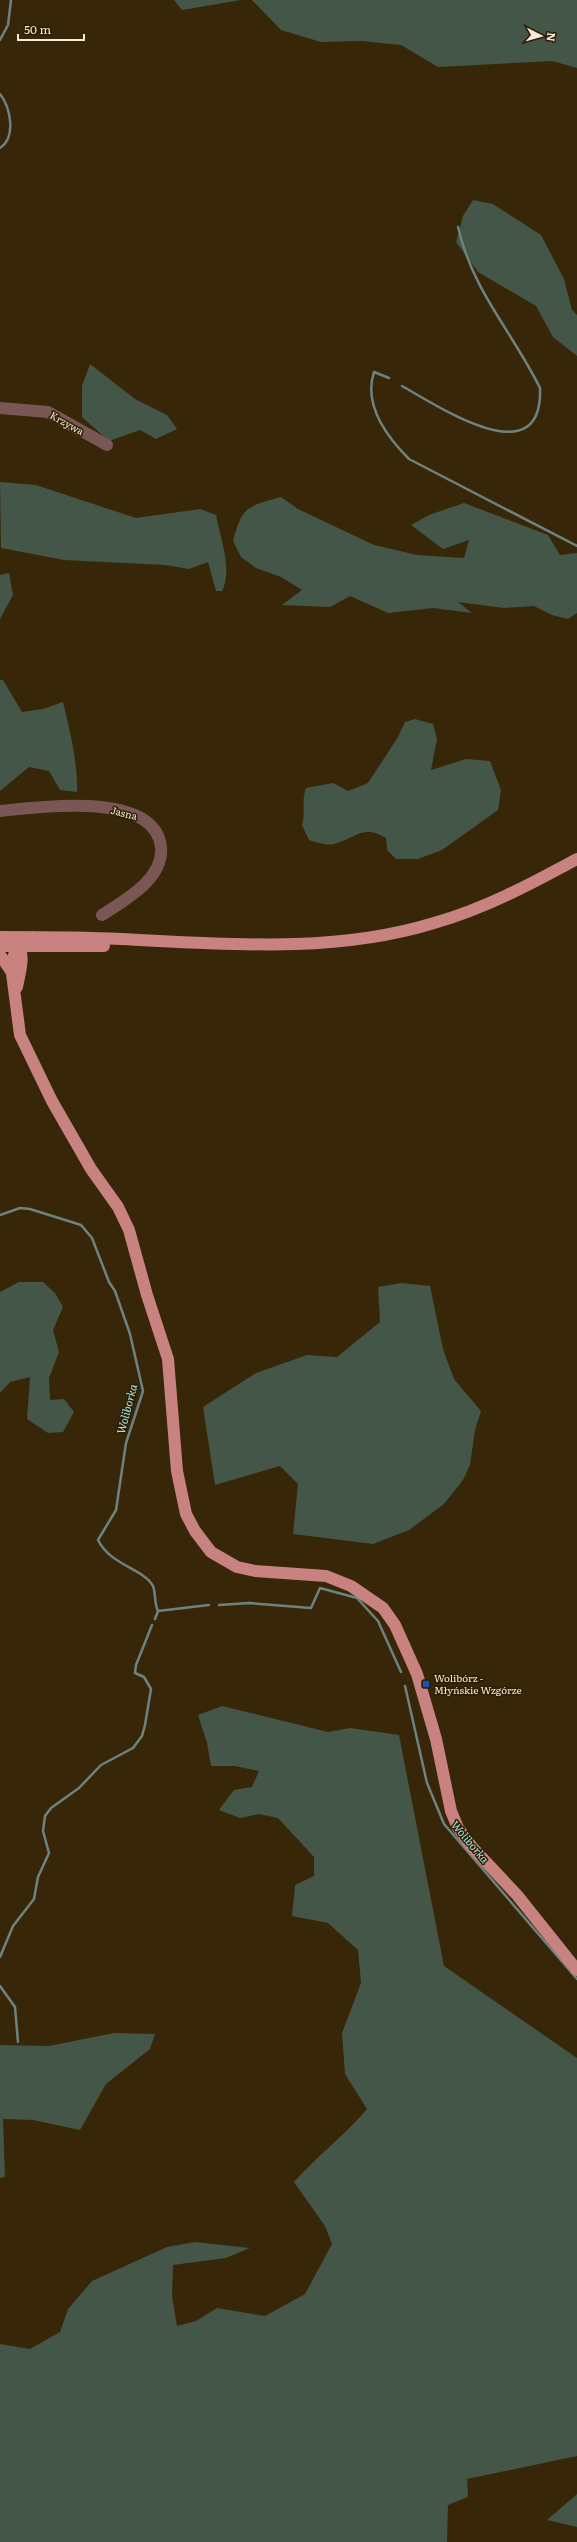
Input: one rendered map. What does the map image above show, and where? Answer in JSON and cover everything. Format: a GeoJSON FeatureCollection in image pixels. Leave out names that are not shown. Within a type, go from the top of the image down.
{"type":"FeatureCollection","features":[{"type":"Feature","properties":{"kind":"main road"},"geometry":{"type":"LineString","coordinates":[[1,940],[110,946],[163,942],[312,943],[401,932],[434,924],[480,906],[577,859]]}},
{"type":"Feature","properties":{"kind":"main road"},"geometry":{"type":"LineString","coordinates":[[1,940],[18,946],[33,941]]}},
{"type":"Feature","properties":{"kind":"main road"},"geometry":{"type":"LineString","coordinates":[[15,1004],[21,959],[33,941]]}},
{"type":"Feature","properties":{"kind":"main road"},"geometry":{"type":"LineString","coordinates":[[18,946],[21,959]]}},
{"type":"Feature","properties":{"kind":"main road"},"geometry":{"type":"LineString","coordinates":[[18,946],[13,954],[11,971],[20,1035],[34,1068],[87,1162],[118,1207],[129,1230],[147,1295],[168,1359],[179,1487],[186,1514],[195,1531],[211,1552],[237,1567],[255,1571],[326,1576],[351,1586],[383,1608],[395,1625],[417,1674],[436,1739],[451,1811],[458,1828],[472,1847],[517,1895],[577,1970]]}},
{"type":"Feature","properties":{"kind":"main road"},"geometry":{"type":"LineString","coordinates":[[0,955],[11,971]]}},
{"type":"Feature","properties":{"kind":"street","name":"Krzywa"},"geometry":{"type":"LineString","coordinates":[[0,408],[48,412],[108,445]]}},
{"type":"Feature","properties":{"kind":"street","name":"Jasna"},"geometry":{"type":"LineString","coordinates":[[0,811],[44,806],[95,806],[142,817],[154,828],[160,838],[161,852],[150,876],[131,896],[102,915]]}},
{"type":"Feature","properties":{"kind":"green space"},"geometry":{"type":"Polygon","coordinates":[[[174,0],[241,0],[182,10],[174,0]]]}},
{"type":"Feature","properties":{"kind":"green space"},"geometry":{"type":"Polygon","coordinates":[[[252,0],[577,0],[577,68],[552,61],[438,67],[401,45],[361,41],[321,42],[281,30],[252,0]]]}},
{"type":"Feature","properties":{"kind":"green space"},"geometry":{"type":"Polygon","coordinates":[[[473,200],[493,204],[541,235],[564,279],[572,310],[577,315],[577,356],[553,337],[536,306],[478,272],[456,242],[463,216],[473,200]]]}},
{"type":"Feature","properties":{"kind":"green space"},"geometry":{"type":"Polygon","coordinates":[[[90,364],[135,399],[167,415],[177,429],[156,439],[140,430],[109,441],[82,417],[82,386],[90,364]]]}},
{"type":"Feature","properties":{"kind":"green space"},"geometry":{"type":"Polygon","coordinates":[[[0,482],[36,485],[136,518],[200,509],[216,515],[223,543],[226,564],[225,583],[222,591],[216,591],[208,562],[189,569],[165,565],[64,560],[1,548],[0,482]]]}},
{"type":"Feature","properties":{"kind":"green space"},"geometry":{"type":"Polygon","coordinates":[[[281,497],[298,509],[374,545],[417,555],[464,558],[469,540],[443,549],[411,525],[429,515],[464,503],[548,535],[560,555],[577,553],[577,613],[568,619],[552,615],[534,606],[504,608],[458,602],[472,613],[433,608],[388,613],[350,596],[330,607],[282,605],[302,590],[281,577],[256,568],[241,557],[233,541],[240,520],[248,509],[281,497]]]}},
{"type":"Feature","properties":{"kind":"green space"},"geometry":{"type":"Polygon","coordinates":[[[9,573],[13,595],[0,619],[0,575],[9,573]]]}},
{"type":"Feature","properties":{"kind":"green space"},"geometry":{"type":"Polygon","coordinates":[[[0,680],[3,680],[22,712],[43,709],[63,702],[75,758],[77,792],[60,790],[49,771],[29,767],[0,791],[0,680]]]}},
{"type":"Feature","properties":{"kind":"green space"},"geometry":{"type":"Polygon","coordinates":[[[415,719],[433,724],[437,739],[431,770],[466,759],[490,761],[501,790],[498,810],[442,850],[418,859],[396,859],[387,850],[386,838],[371,832],[365,832],[334,844],[322,844],[309,840],[302,825],[306,788],[333,783],[348,791],[368,783],[398,737],[405,722],[415,719]]]}},
{"type":"Feature","properties":{"kind":"green space"},"geometry":{"type":"Polygon","coordinates":[[[19,1282],[43,1282],[55,1293],[63,1307],[53,1330],[59,1352],[49,1378],[50,1400],[64,1399],[74,1412],[63,1432],[48,1433],[27,1419],[30,1377],[10,1382],[0,1393],[0,1292],[19,1282]]]}},
{"type":"Feature","properties":{"kind":"green space"},"geometry":{"type":"Polygon","coordinates":[[[401,1283],[430,1286],[443,1349],[454,1379],[481,1411],[475,1430],[470,1465],[463,1480],[444,1504],[409,1530],[373,1544],[293,1534],[298,1484],[280,1466],[215,1485],[203,1407],[256,1373],[307,1355],[337,1357],[380,1322],[378,1287],[401,1283]]]}},
{"type":"Feature","properties":{"kind":"green space"},"geometry":{"type":"Polygon","coordinates":[[[222,1706],[328,1732],[350,1728],[399,1735],[444,1966],[577,2058],[577,2456],[467,2479],[468,2497],[448,2505],[447,2542],[0,2542],[0,2344],[30,2349],[60,2332],[68,2309],[92,2281],[167,2247],[195,2242],[250,2248],[226,2258],[173,2265],[172,2296],[177,2326],[196,2321],[217,2308],[265,2316],[305,2294],[332,2244],[325,2226],[294,2182],[367,2109],[345,2074],[342,2033],[361,1983],[358,1950],[328,1923],[292,1916],[295,1885],[314,1876],[314,1857],[278,1818],[259,1814],[240,1818],[219,1810],[234,1790],[252,1787],[259,1771],[235,1766],[211,1766],[207,1743],[198,1715],[222,1706]]]}},
{"type":"Feature","properties":{"kind":"green space"},"geometry":{"type":"Polygon","coordinates":[[[114,2033],[155,2034],[150,2049],[106,2084],[80,2130],[33,2120],[3,2119],[5,2177],[0,2178],[0,2045],[49,2046],[114,2033]]]}},
{"type":"Feature","properties":{"kind":"green space"},"geometry":{"type":"Polygon","coordinates":[[[577,2494],[577,2527],[547,2520],[577,2494]]]}},
{"type":"Feature","properties":{"kind":"waterway","name":"Woliborka"},"geometry":{"type":"LineString","coordinates":[[0,40],[8,25],[11,0]]}},
{"type":"Feature","properties":{"kind":"waterway","name":"Woliborka"},"geometry":{"type":"LineString","coordinates":[[0,94],[7,106],[10,122],[9,137],[0,148]]}},
{"type":"Feature","properties":{"kind":"waterway"},"geometry":{"type":"LineString","coordinates":[[402,386],[462,419],[486,428],[507,432],[525,428],[536,414],[540,388],[473,272],[458,227]]}},
{"type":"Feature","properties":{"kind":"waterway"},"geometry":{"type":"LineString","coordinates":[[389,378],[374,372],[371,384],[374,408],[385,430],[409,459],[577,546]]}},
{"type":"Feature","properties":{"kind":"waterway","name":"Woliborka"},"geometry":{"type":"LineString","coordinates":[[0,1215],[20,1208],[30,1209],[81,1225],[92,1238],[109,1282],[115,1291],[130,1334],[143,1391],[126,1443],[116,1510],[98,1540],[110,1555],[149,1580],[153,1586],[158,1611]]}},
{"type":"Feature","properties":{"kind":"waterway","name":"Woliborka"},"geometry":{"type":"LineString","coordinates":[[219,1605],[249,1603],[311,1608],[320,1588],[357,1598],[378,1621],[401,1672]]}},
{"type":"Feature","properties":{"kind":"waterway","name":"Woliborka"},"geometry":{"type":"LineString","coordinates":[[158,1611],[209,1605]]}},
{"type":"Feature","properties":{"kind":"waterway"},"geometry":{"type":"LineString","coordinates":[[155,1619],[158,1611]]}},
{"type":"Feature","properties":{"kind":"waterway"},"geometry":{"type":"LineString","coordinates":[[0,1957],[13,1926],[34,1899],[38,1877],[49,1853],[43,1831],[45,1816],[51,1808],[79,1788],[101,1765],[133,1748],[142,1736],[151,1689],[144,1677],[135,1673],[136,1665],[152,1625]]}},
{"type":"Feature","properties":{"kind":"waterway","name":"Woliborka"},"geometry":{"type":"LineString","coordinates":[[405,1686],[427,1783],[444,1824],[577,1979]]}},
{"type":"Feature","properties":{"kind":"waterway"},"geometry":{"type":"LineString","coordinates":[[0,1986],[15,2007],[18,2042]]}},
{"type":"Feature","properties":{"kind":"place","name":"Wolibórz - Młyńskie Wzgórze"},"geometry":{"type":"Point","coordinates":[426,1684]}}]}
